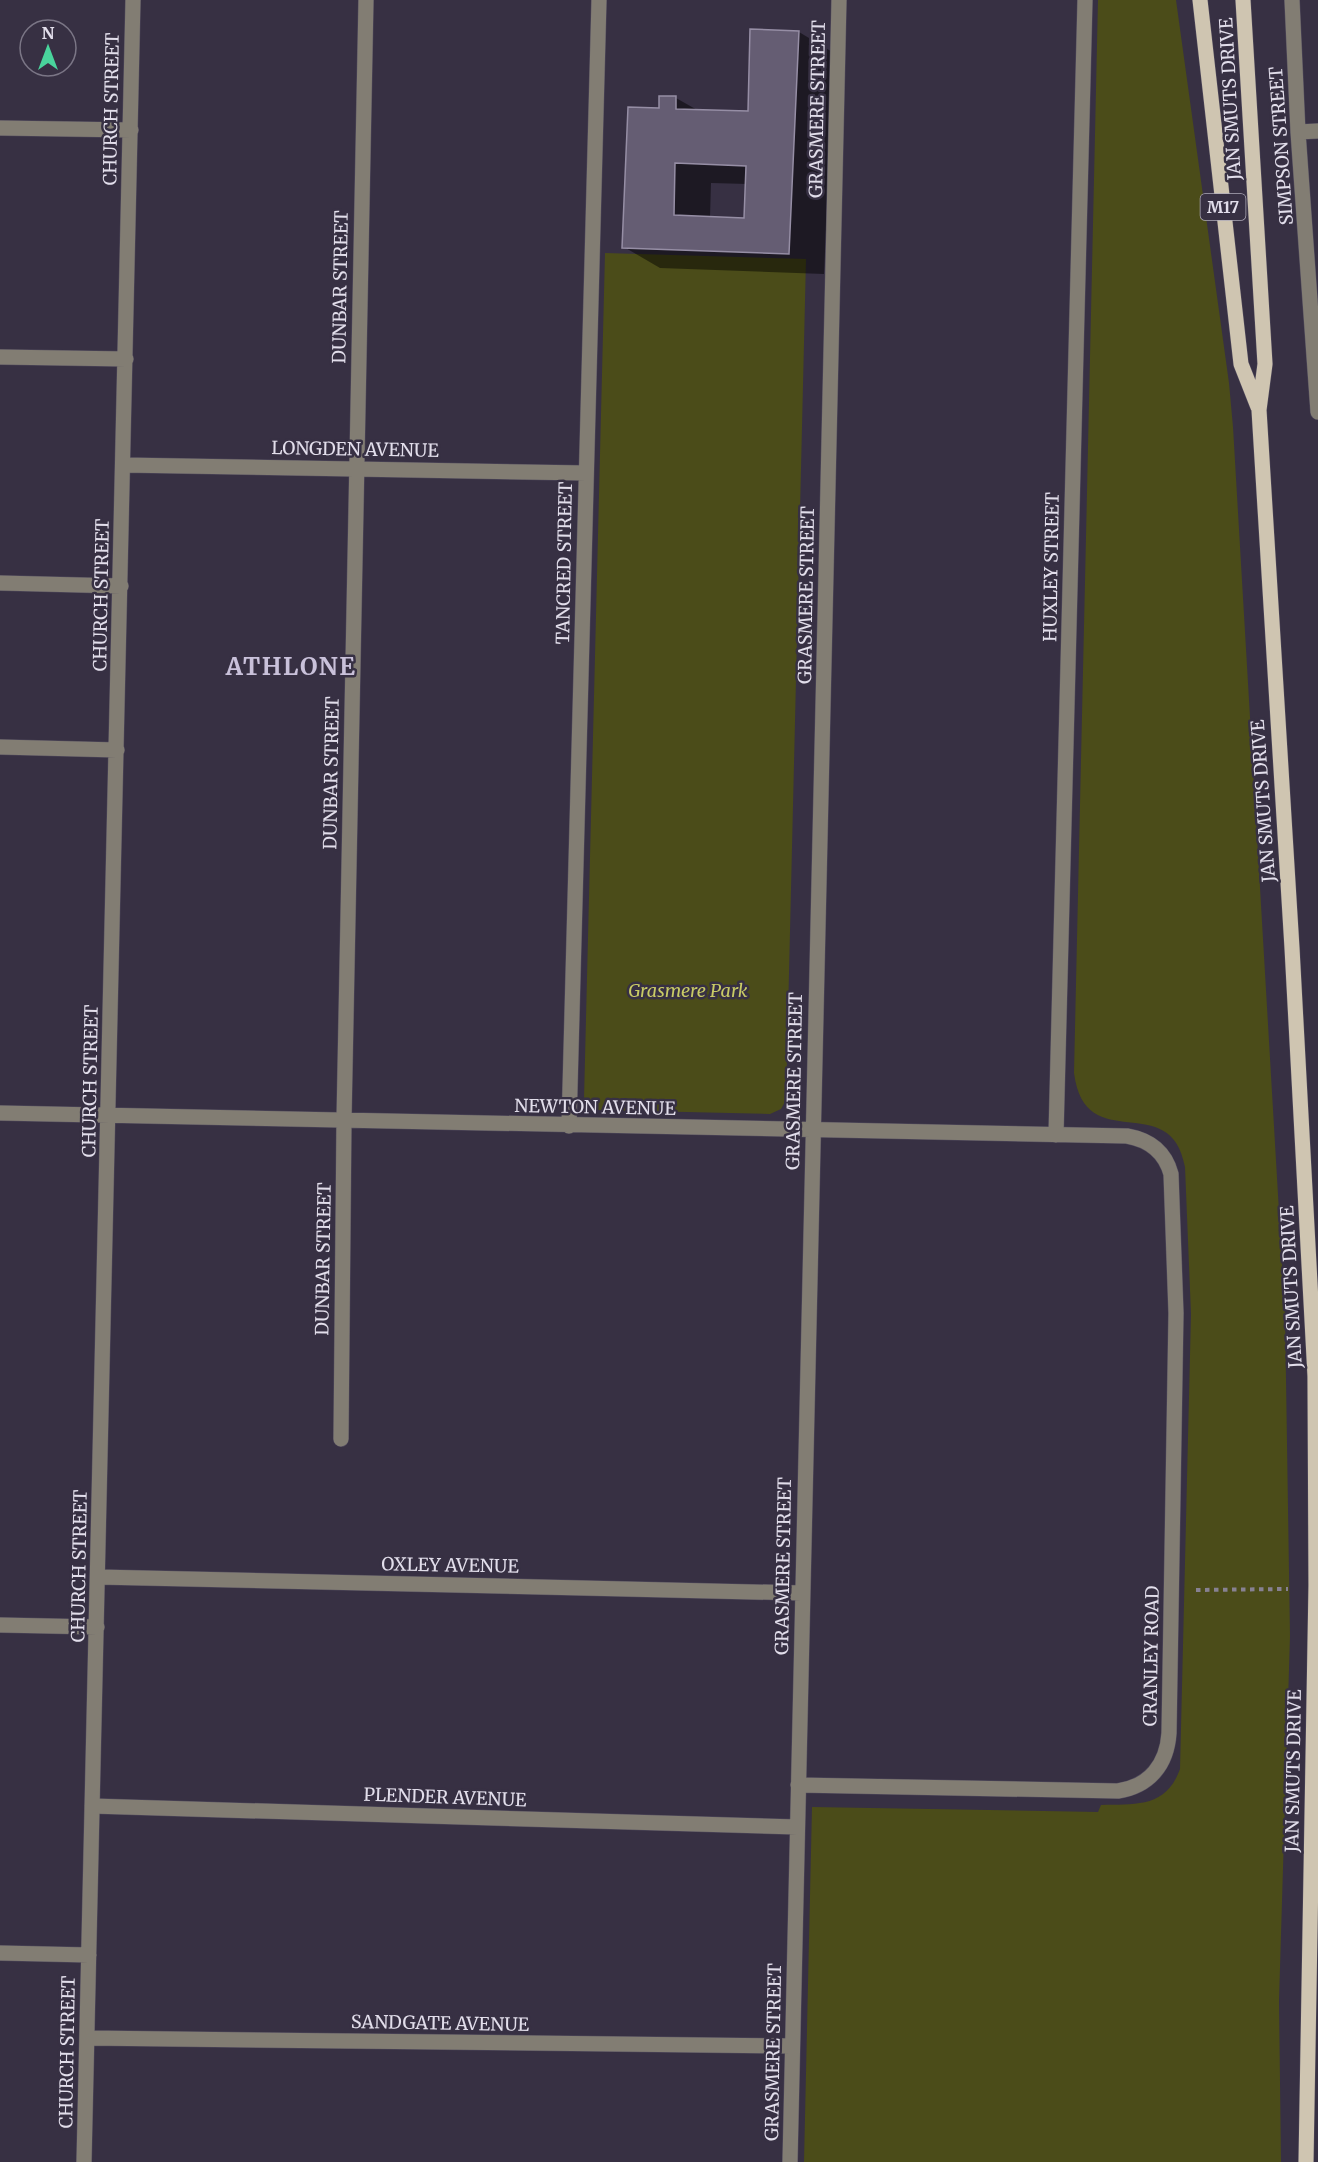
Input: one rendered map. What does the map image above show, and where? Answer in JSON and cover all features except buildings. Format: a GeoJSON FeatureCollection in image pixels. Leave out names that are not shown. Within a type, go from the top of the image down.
{"type":"FeatureCollection","features":[{"type":"Feature","properties":{"kind":"main road","name":"JAN SMUTS DRIVE"},"geometry":{"type":"LineString","coordinates":[[1200,0],[1241,364],[1258,410]]}},
{"type":"Feature","properties":{"kind":"main road","name":"JAN SMUTS DRIVE"},"geometry":{"type":"LineString","coordinates":[[1243,0],[1265,364],[1258,410],[1292,948],[1315,1376],[1316,1585],[1306,2162]]}},
{"type":"Feature","properties":{"kind":"street","name":"CHURCH STREET"},"geometry":{"type":"LineString","coordinates":[[84,2162],[133,0]]}},
{"type":"Feature","properties":{"kind":"street","name":"DUNBAR STREET"},"geometry":{"type":"LineString","coordinates":[[341,1439],[344,1120],[366,0]]}},
{"type":"Feature","properties":{"kind":"street","name":"TANCRED STREET"},"geometry":{"type":"LineString","coordinates":[[569,1126],[599,0]]}},
{"type":"Feature","properties":{"kind":"street","name":"GRASMERE STREET"},"geometry":{"type":"LineString","coordinates":[[790,2162],[839,0]]}},
{"type":"Feature","properties":{"kind":"street","name":"HUXLEY STREET"},"geometry":{"type":"LineString","coordinates":[[1056,1135],[1085,0]]}},
{"type":"Feature","properties":{"kind":"street","name":"SIMPSON STREET"},"geometry":{"type":"LineString","coordinates":[[1292,0],[1298,132],[1314,289],[1318,412]]}},
{"type":"Feature","properties":{"kind":"street"},"geometry":{"type":"LineString","coordinates":[[0,128],[130,130]]}},
{"type":"Feature","properties":{"kind":"street"},"geometry":{"type":"LineString","coordinates":[[1298,132],[1318,131]]}},
{"type":"Feature","properties":{"kind":"street"},"geometry":{"type":"LineString","coordinates":[[0,357],[126,359]]}},
{"type":"Feature","properties":{"kind":"street","name":"LONGDEN AVENUE"},"geometry":{"type":"LineString","coordinates":[[123,465],[586,473]]}},
{"type":"Feature","properties":{"kind":"street"},"geometry":{"type":"LineString","coordinates":[[0,583],[121,586]]}},
{"type":"Feature","properties":{"kind":"street"},"geometry":{"type":"LineString","coordinates":[[0,747],[117,750]]}},
{"type":"Feature","properties":{"kind":"street","name":"NEWTON AVENUE"},"geometry":{"type":"LineString","coordinates":[[0,1113],[1139,1138],[1158,1150],[1171,1174]]}},
{"type":"Feature","properties":{"kind":"street","name":"CRANLEY ROAD"},"geometry":{"type":"LineString","coordinates":[[798,1785],[1118,1791],[1137,1786],[1148,1780],[1164,1760],[1168,1746],[1176,1313],[1171,1174]]}},
{"type":"Feature","properties":{"kind":"street","name":"OXLEY AVENUE"},"geometry":{"type":"LineString","coordinates":[[98,1577],[802,1593]]}},
{"type":"Feature","properties":{"kind":"street"},"geometry":{"type":"LineString","coordinates":[[0,1625],[97,1627]]}},
{"type":"Feature","properties":{"kind":"street","name":"PLENDER AVENUE"},"geometry":{"type":"LineString","coordinates":[[92,1806],[797,1827]]}},
{"type":"Feature","properties":{"kind":"street"},"geometry":{"type":"LineString","coordinates":[[0,1953],[88,1955]]}},
{"type":"Feature","properties":{"kind":"street","name":"SANDGATE AVENUE"},"geometry":{"type":"LineString","coordinates":[[87,2038],[792,2046]]}},
{"type":"Feature","properties":{"kind":"path"},"geometry":{"type":"LineString","coordinates":[[1171,1590],[1288,1589]]}},
{"type":"Feature","properties":{"kind":"green space"},"geometry":{"type":"Polygon","coordinates":[[[1098,0],[1176,0],[1229,383],[1233,427],[1285,1314],[1290,1636],[1279,2001],[1281,2162],[804,2162],[812,1807],[1098,1812],[1101,1805],[1138,1803],[1158,1797],[1167,1791],[1180,1769],[1191,1314],[1185,1167],[1177,1144],[1163,1131],[1094,1113],[1081,1098],[1074,1073],[1098,0]]]}},
{"type":"Feature","properties":{"kind":"green space","name":"Grasmere Park"},"geometry":{"type":"Polygon","coordinates":[[[605,253],[806,259],[786,1100],[781,1109],[770,1114],[596,1110],[588,1107],[584,1099],[605,253]]]}},
{"type":"Feature","properties":{"kind":"district","name":"ATHLONE"},"geometry":{"type":"Point","coordinates":[291,666]}}]}
